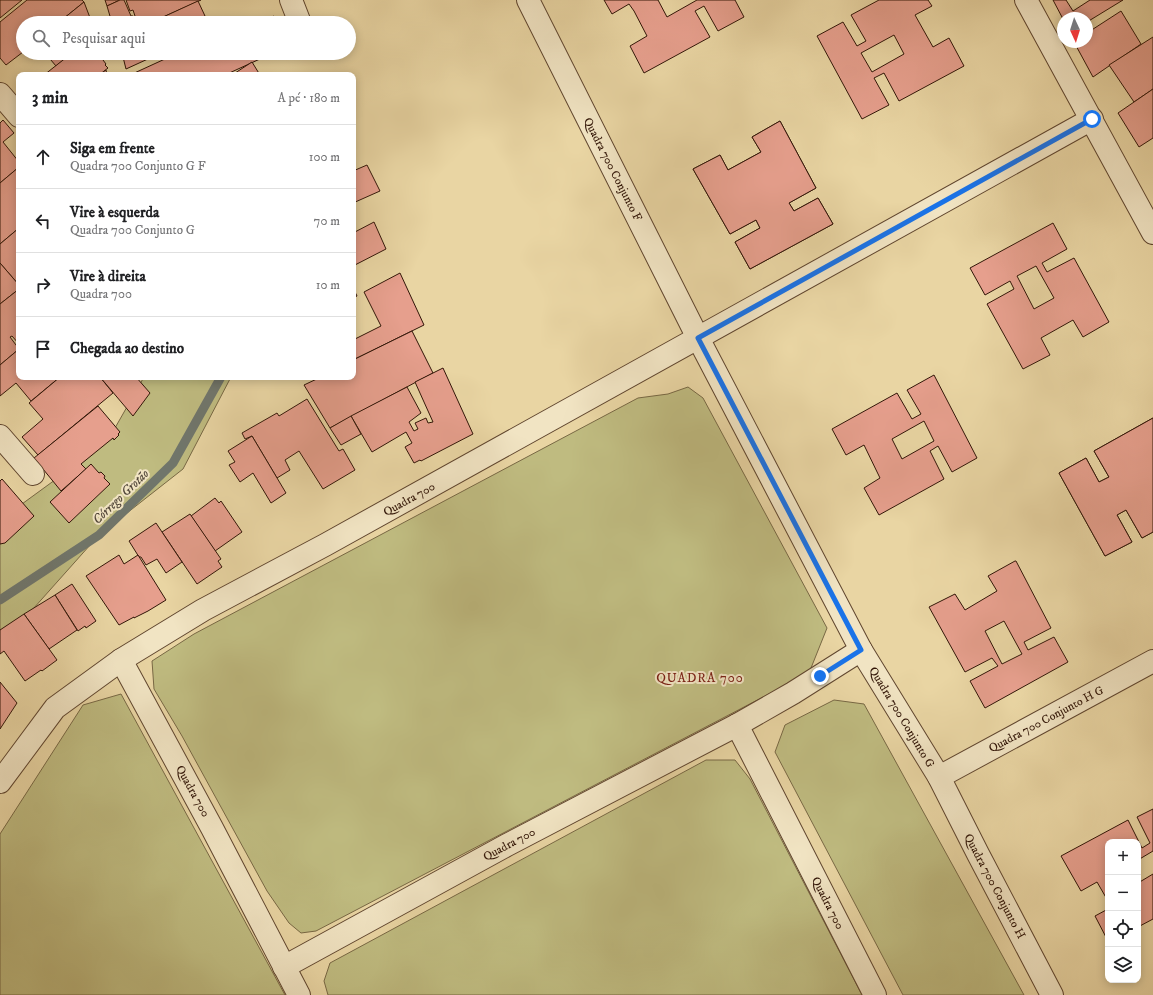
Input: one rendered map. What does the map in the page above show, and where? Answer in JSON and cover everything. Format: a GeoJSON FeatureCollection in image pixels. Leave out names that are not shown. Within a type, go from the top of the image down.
{"type":"FeatureCollection","features":[{"type":"Feature","properties":{"kind":"street"},"geometry":{"type":"LineString","coordinates":[[291,0],[297,16]]}},
{"type":"Feature","properties":{"kind":"street","name":"Quadra 700 Conjunto F"},"geometry":{"type":"LineString","coordinates":[[528,0],[698,338]]}},
{"type":"Feature","properties":{"kind":"street"},"geometry":{"type":"LineString","coordinates":[[1026,0],[1153,233]]}},
{"type":"Feature","properties":{"kind":"street"},"geometry":{"type":"LineString","coordinates":[[0,94],[16,113]]}},
{"type":"Feature","properties":{"kind":"street","name":"Quadra 700"},"geometry":{"type":"LineString","coordinates":[[0,782],[55,708],[121,660],[203,610],[325,546],[1092,119]]}},
{"type":"Feature","properties":{"kind":"street","name":"Quadra 700 Conjunto G"},"geometry":{"type":"LineString","coordinates":[[698,338],[861,650],[939,777]]}},
{"type":"Feature","properties":{"kind":"street"},"geometry":{"type":"LineString","coordinates":[[0,436],[33,474]]}},
{"type":"Feature","properties":{"kind":"street","name":"Quadra 700"},"geometry":{"type":"LineString","coordinates":[[284,967],[514,842],[737,725],[793,693],[861,650]]}},
{"type":"Feature","properties":{"kind":"street","name":"Quadra 700"},"geometry":{"type":"LineString","coordinates":[[121,660],[212,828],[299,995]]}},
{"type":"Feature","properties":{"kind":"street","name":"Quadra 700 Conjunto H G"},"geometry":{"type":"LineString","coordinates":[[939,777],[1153,661]]}},
{"type":"Feature","properties":{"kind":"street","name":"Quadra 700"},"geometry":{"type":"LineString","coordinates":[[737,725],[875,995]]}},
{"type":"Feature","properties":{"kind":"street","name":"Quadra 700 Conjunto H"},"geometry":{"type":"LineString","coordinates":[[939,777],[1052,995]]}},
{"type":"Feature","properties":{"kind":"shaded area"},"geometry":{"type":"Polygon","coordinates":[[[142,380],[229,380],[183,469],[99,535],[0,646],[0,520],[107,442],[142,380]]]}},
{"type":"Feature","properties":{"kind":"shaded area"},"geometry":{"type":"Polygon","coordinates":[[[688,387],[703,398],[827,628],[809,673],[316,931],[301,933],[289,923],[267,891],[182,736],[154,689],[152,661],[194,634],[638,398],[668,394],[688,387]]]}},
{"type":"Feature","properties":{"kind":"shaded area"},"geometry":{"type":"Polygon","coordinates":[[[121,694],[285,995],[0,995],[0,834],[83,705],[121,694]]]}},
{"type":"Feature","properties":{"kind":"shaded area"},"geometry":{"type":"Polygon","coordinates":[[[834,700],[864,704],[1024,995],[903,995],[775,752],[785,725],[834,700]]]}},
{"type":"Feature","properties":{"kind":"shaded area"},"geometry":{"type":"Polygon","coordinates":[[[706,760],[735,760],[750,779],[862,995],[328,995],[324,981],[330,963],[706,760]]]}},
{"type":"Feature","properties":{"kind":"building"},"geometry":{"type":"Polygon","coordinates":[[[0,0],[22,0],[0,18],[0,0]]]}},
{"type":"Feature","properties":{"kind":"building"},"geometry":{"type":"Polygon","coordinates":[[[27,0],[82,0],[84,2],[67,16],[16,16],[16,57],[6,65],[0,58],[0,22],[27,0]]]}},
{"type":"Feature","properties":{"kind":"building"},"geometry":{"type":"Polygon","coordinates":[[[105,0],[120,0],[107,6],[105,0]]]}},
{"type":"Feature","properties":{"kind":"building"},"geometry":{"type":"Polygon","coordinates":[[[120,0],[124,0],[131,16],[110,16],[107,6],[120,0]]]}},
{"type":"Feature","properties":{"kind":"building"},"geometry":{"type":"Polygon","coordinates":[[[126,0],[201,0],[166,16],[135,16],[133,10],[130,11],[126,0]]]}},
{"type":"Feature","properties":{"kind":"building"},"geometry":{"type":"Polygon","coordinates":[[[604,0],[658,0],[667,17],[697,0],[735,0],[744,17],[718,31],[704,6],[695,11],[710,37],[644,73],[630,46],[647,36],[634,11],[629,4],[612,14],[604,0]]]}},
{"type":"Feature","properties":{"kind":"building"},"geometry":{"type":"Polygon","coordinates":[[[879,0],[928,0],[932,6],[915,15],[933,47],[949,38],[964,66],[899,101],[884,73],[874,78],[889,105],[862,119],[817,36],[843,22],[857,46],[866,41],[851,15],[879,0]],[[894,35],[861,53],[872,72],[904,54],[894,35]]]}},
{"type":"Feature","properties":{"kind":"building"},"geometry":{"type":"Polygon","coordinates":[[[1053,0],[1066,0],[1073,11],[1090,0],[1123,0],[1093,18],[1093,12],[1059,12],[1053,0]]]}},
{"type":"Feature","properties":{"kind":"building"},"geometry":{"type":"Polygon","coordinates":[[[198,1],[205,16],[165,16],[198,1]]]}},
{"type":"Feature","properties":{"kind":"building"},"geometry":{"type":"Polygon","coordinates":[[[84,2],[89,16],[67,16],[84,2]]]}},
{"type":"Feature","properties":{"kind":"building"},"geometry":{"type":"Polygon","coordinates":[[[1121,11],[1141,44],[1093,77],[1077,48],[1093,48],[1093,29],[1121,11]]]}},
{"type":"Feature","properties":{"kind":"building"},"geometry":{"type":"Polygon","coordinates":[[[1153,37],[1153,89],[1134,102],[1109,65],[1153,37]]]}},
{"type":"Feature","properties":{"kind":"building"},"geometry":{"type":"Polygon","coordinates":[[[51,60],[63,60],[56,66],[51,60]]]}},
{"type":"Feature","properties":{"kind":"building"},"geometry":{"type":"Polygon","coordinates":[[[63,60],[103,60],[108,68],[103,72],[48,72],[63,60]]]}},
{"type":"Feature","properties":{"kind":"building"},"geometry":{"type":"Polygon","coordinates":[[[124,60],[146,60],[126,69],[124,60]]]}},
{"type":"Feature","properties":{"kind":"building"},"geometry":{"type":"Polygon","coordinates":[[[163,60],[258,60],[232,72],[137,72],[163,60]]]}},
{"type":"Feature","properties":{"kind":"building"},"geometry":{"type":"Polygon","coordinates":[[[252,62],[258,72],[237,72],[252,62]]]}},
{"type":"Feature","properties":{"kind":"building"},"geometry":{"type":"Polygon","coordinates":[[[1153,89],[1153,138],[1139,147],[1118,113],[1153,89]]]}},
{"type":"Feature","properties":{"kind":"building"},"geometry":{"type":"Polygon","coordinates":[[[3,120],[14,133],[3,142],[16,158],[16,170],[0,183],[0,123],[3,120]]]}},
{"type":"Feature","properties":{"kind":"building"},"geometry":{"type":"Polygon","coordinates":[[[780,121],[816,188],[789,203],[794,211],[818,198],[833,224],[750,269],[735,242],[760,228],[756,220],[730,234],[693,169],[720,155],[728,170],[761,152],[752,137],[780,121]],[[768,182],[750,192],[768,224],[786,214],[768,182]]]}},
{"type":"Feature","properties":{"kind":"building"},"geometry":{"type":"Polygon","coordinates":[[[780,121],[816,188],[789,203],[794,211],[818,198],[833,224],[750,269],[735,242],[760,228],[756,220],[730,234],[693,169],[720,155],[728,170],[761,152],[752,137],[780,121]]]}},
{"type":"Feature","properties":{"kind":"building"},"geometry":{"type":"Polygon","coordinates":[[[367,165],[380,191],[356,202],[356,170],[367,165]]]}},
{"type":"Feature","properties":{"kind":"building"},"geometry":{"type":"Polygon","coordinates":[[[16,170],[16,231],[0,244],[0,183],[16,170]]]}},
{"type":"Feature","properties":{"kind":"building"},"geometry":{"type":"Polygon","coordinates":[[[374,222],[386,249],[356,264],[356,231],[374,222]]]}},
{"type":"Feature","properties":{"kind":"building"},"geometry":{"type":"Polygon","coordinates":[[[1053,223],[1067,249],[1042,263],[1047,272],[1074,258],[1109,322],[1083,337],[1073,320],[1041,338],[1050,355],[1023,369],[987,304],[1014,289],[1010,281],[985,295],[970,268],[1053,223]],[[1036,266],[1017,276],[1034,309],[1054,298],[1036,266]]]}},
{"type":"Feature","properties":{"kind":"building"},"geometry":{"type":"Polygon","coordinates":[[[16,231],[16,282],[0,263],[0,244],[16,231]]]}},
{"type":"Feature","properties":{"kind":"building"},"geometry":{"type":"Polygon","coordinates":[[[0,263],[16,282],[16,291],[0,304],[0,263]]]}},
{"type":"Feature","properties":{"kind":"building"},"geometry":{"type":"Polygon","coordinates":[[[400,273],[424,325],[356,359],[356,338],[381,326],[364,292],[400,273]]]}},
{"type":"Feature","properties":{"kind":"building"},"geometry":{"type":"Polygon","coordinates":[[[16,291],[16,341],[12,336],[10,337],[16,345],[16,352],[0,365],[0,304],[16,291]]]}},
{"type":"Feature","properties":{"kind":"building"},"geometry":{"type":"Polygon","coordinates":[[[412,331],[433,373],[330,428],[304,385],[315,380],[356,380],[356,359],[412,331]]]}},
{"type":"Feature","properties":{"kind":"building"},"geometry":{"type":"Polygon","coordinates":[[[16,352],[16,380],[56,380],[31,401],[16,383],[0,396],[0,365],[16,352]]]}},
{"type":"Feature","properties":{"kind":"building"},"geometry":{"type":"Polygon","coordinates":[[[443,368],[473,434],[421,461],[420,460],[414,463],[405,447],[412,443],[406,432],[372,452],[351,416],[407,387],[421,413],[409,422],[414,431],[418,429],[415,423],[426,418],[428,423],[433,422],[415,382],[443,368]]]}},
{"type":"Feature","properties":{"kind":"building"},"geometry":{"type":"Polygon","coordinates":[[[934,375],[977,458],[952,472],[938,446],[930,451],[944,479],[879,515],[864,488],[880,478],[864,445],[846,455],[832,429],[897,393],[912,419],[921,414],[907,390],[934,375]],[[924,421],[892,439],[902,459],[934,441],[924,421]]]}},
{"type":"Feature","properties":{"kind":"building"},"geometry":{"type":"Polygon","coordinates":[[[56,380],[102,380],[113,393],[38,455],[22,437],[43,419],[29,403],[56,380]]]}},
{"type":"Feature","properties":{"kind":"building"},"geometry":{"type":"Polygon","coordinates":[[[103,380],[139,380],[150,393],[133,416],[103,380]]]}},
{"type":"Feature","properties":{"kind":"building"},"geometry":{"type":"Polygon","coordinates":[[[307,399],[339,451],[343,449],[355,470],[323,489],[299,451],[285,460],[290,470],[277,478],[252,436],[245,439],[242,433],[277,413],[279,416],[307,399]]]}},
{"type":"Feature","properties":{"kind":"building"},"geometry":{"type":"Polygon","coordinates":[[[98,406],[120,432],[118,434],[119,435],[114,440],[113,438],[81,464],[86,469],[61,491],[34,458],[98,406]]]}},
{"type":"Feature","properties":{"kind":"building"},"geometry":{"type":"Polygon","coordinates":[[[351,416],[361,434],[341,445],[330,428],[351,416]]]}},
{"type":"Feature","properties":{"kind":"building"},"geometry":{"type":"Polygon","coordinates":[[[1153,418],[1153,532],[1142,538],[1126,510],[1117,515],[1132,542],[1105,556],[1059,473],[1086,458],[1099,482],[1109,477],[1094,451],[1153,418]],[[1137,471],[1104,489],[1114,508],[1147,490],[1137,471]]]}},
{"type":"Feature","properties":{"kind":"building"},"geometry":{"type":"Polygon","coordinates":[[[1153,418],[1153,532],[1142,538],[1126,510],[1117,515],[1132,542],[1105,556],[1059,473],[1086,458],[1099,482],[1109,477],[1094,451],[1153,418]]]}},
{"type":"Feature","properties":{"kind":"building"},"geometry":{"type":"Polygon","coordinates":[[[252,436],[286,493],[271,503],[253,473],[240,482],[229,465],[235,462],[228,451],[252,436]]]}},
{"type":"Feature","properties":{"kind":"building"},"geometry":{"type":"Polygon","coordinates":[[[91,464],[99,473],[101,472],[105,476],[104,478],[110,484],[69,523],[50,502],[91,464]]]}},
{"type":"Feature","properties":{"kind":"building"},"geometry":{"type":"Polygon","coordinates":[[[2,479],[34,516],[5,543],[0,544],[0,481],[2,479]]]}},
{"type":"Feature","properties":{"kind":"building"},"geometry":{"type":"Polygon","coordinates":[[[215,498],[219,503],[221,501],[242,532],[215,551],[191,516],[215,498]]]}},
{"type":"Feature","properties":{"kind":"building"},"geometry":{"type":"Polygon","coordinates":[[[190,514],[221,559],[218,561],[222,567],[197,584],[162,532],[190,514]]]}},
{"type":"Feature","properties":{"kind":"building"},"geometry":{"type":"Polygon","coordinates":[[[156,523],[182,562],[166,573],[157,559],[146,565],[129,541],[156,523]]]}},
{"type":"Feature","properties":{"kind":"building"},"geometry":{"type":"Polygon","coordinates":[[[119,555],[124,564],[138,555],[166,600],[148,611],[119,625],[86,576],[119,555]]]}},
{"type":"Feature","properties":{"kind":"building"},"geometry":{"type":"Polygon","coordinates":[[[1016,561],[1051,628],[1024,642],[1028,650],[1054,637],[1068,662],[985,708],[970,681],[998,666],[992,658],[965,672],[929,607],[955,594],[965,610],[997,591],[988,576],[1016,561]],[[1004,621],[985,631],[1002,664],[1022,654],[1004,621]]]}},
{"type":"Feature","properties":{"kind":"building"},"geometry":{"type":"Polygon","coordinates":[[[72,584],[96,621],[86,628],[85,626],[78,631],[55,595],[72,584]]]}},
{"type":"Feature","properties":{"kind":"building"},"geometry":{"type":"Polygon","coordinates":[[[55,595],[77,630],[49,649],[24,614],[55,595]]]}},
{"type":"Feature","properties":{"kind":"building"},"geometry":{"type":"Polygon","coordinates":[[[24,614],[57,660],[25,681],[4,651],[0,654],[0,630],[24,614]]]}},
{"type":"Feature","properties":{"kind":"building"},"geometry":{"type":"Polygon","coordinates":[[[0,682],[17,703],[0,729],[0,682]]]}},
{"type":"Feature","properties":{"kind":"building"},"geometry":{"type":"Polygon","coordinates":[[[1153,809],[1153,851],[1141,858],[1141,846],[1142,848],[1150,843],[1137,817],[1153,809]]]}},
{"type":"Feature","properties":{"kind":"building"},"geometry":{"type":"Polygon","coordinates":[[[1128,820],[1138,839],[1105,839],[1105,896],[1097,882],[1081,891],[1061,856],[1128,820]]]}},
{"type":"Feature","properties":{"kind":"building"},"geometry":{"type":"Polygon","coordinates":[[[1153,874],[1153,919],[1141,925],[1141,911],[1141,881],[1153,874]]]}},
{"type":"Feature","properties":{"kind":"building"},"geometry":{"type":"Polygon","coordinates":[[[1105,911],[1105,935],[1095,916],[1105,911]]]}},
{"type":"Feature","properties":{"kind":"waterway","name":"Córrego Grotão"},"geometry":{"type":"LineString","coordinates":[[0,600],[99,535],[173,463],[219,380]]}},
{"type":"Feature","properties":{"kind":"district","name":"QUADRA 700"},"geometry":{"type":"Point","coordinates":[700,677]}},
{"type":"Feature","properties":{"kind":"route"},"geometry":{"type":"LineString","coordinates":[[820,676],[861,650],[698,338],[1092,119]]}}]}
